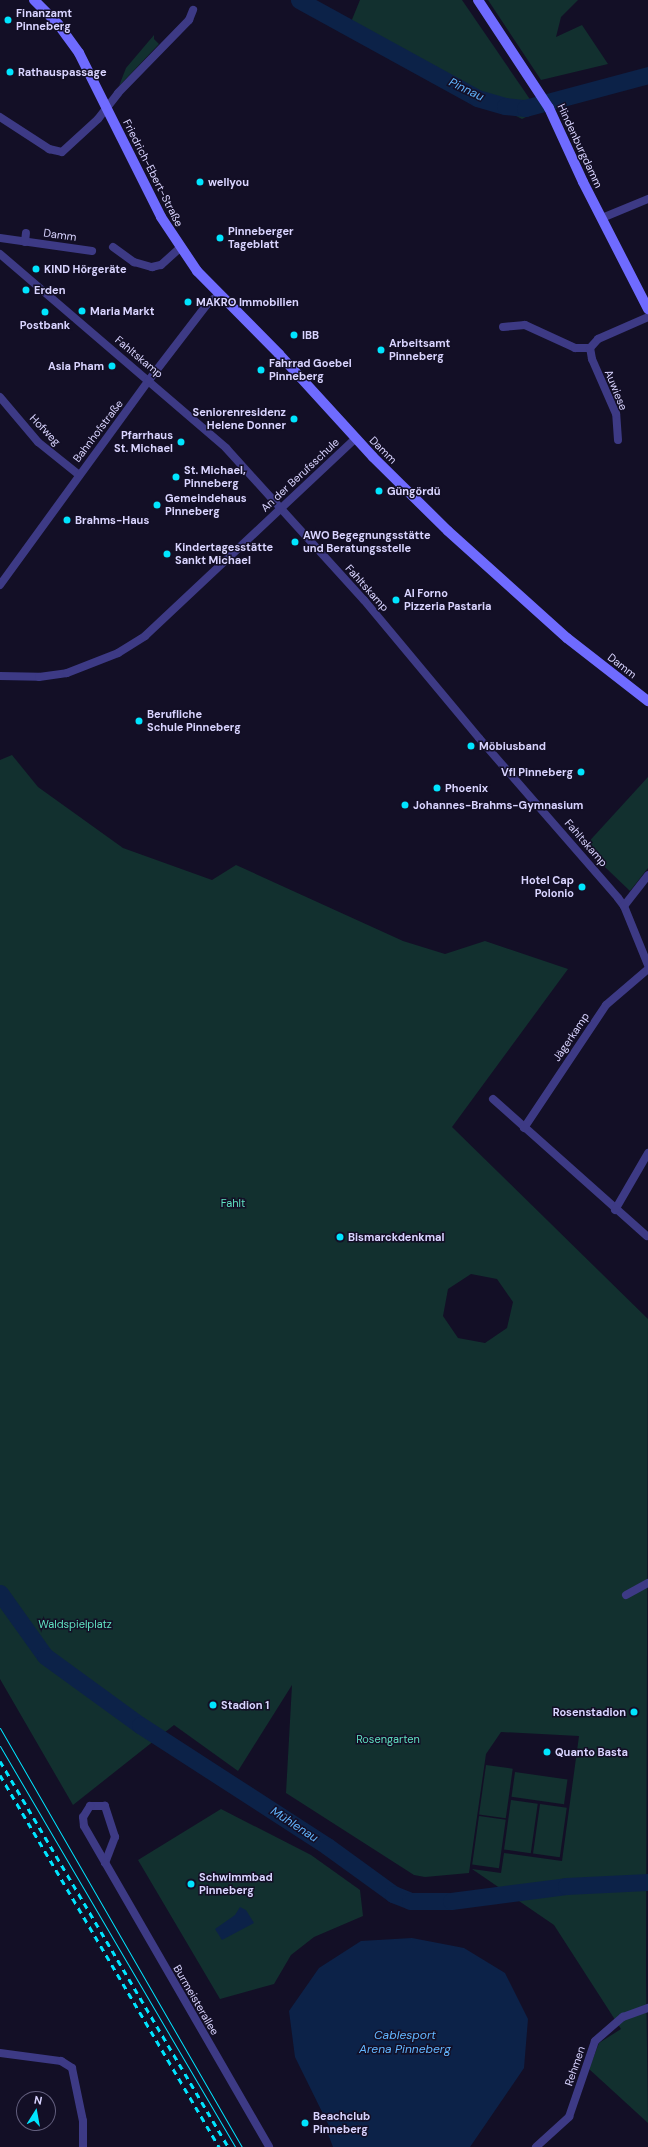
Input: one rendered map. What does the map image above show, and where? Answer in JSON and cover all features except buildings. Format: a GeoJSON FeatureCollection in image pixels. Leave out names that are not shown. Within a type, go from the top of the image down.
{"type":"FeatureCollection","features":[{"type":"Feature","properties":{"kind":"main road","name":"Friedrich-Ebert-Straße"},"geometry":{"type":"LineString","coordinates":[[34,0],[50,15],[74,47],[180,248]]}},
{"type":"Feature","properties":{"kind":"main road","name":"Hindenburgdamm"},"geometry":{"type":"LineString","coordinates":[[478,0],[540,91],[648,309]]}},
{"type":"Feature","properties":{"kind":"main road","name":"Damm"},"geometry":{"type":"LineString","coordinates":[[180,248],[197,271],[278,354],[355,439],[527,604],[648,701]]}},
{"type":"Feature","properties":{"kind":"street"},"geometry":{"type":"LineString","coordinates":[[0,116],[49,149],[62,152],[98,119],[106,108],[189,20],[193,10]]}},
{"type":"Feature","properties":{"kind":"street"},"geometry":{"type":"LineString","coordinates":[[602,218],[648,199]]}},
{"type":"Feature","properties":{"kind":"street"},"geometry":{"type":"LineString","coordinates":[[25,242],[26,233]]}},
{"type":"Feature","properties":{"kind":"street","name":"Damm"},"geometry":{"type":"LineString","coordinates":[[0,238],[92,251]]}},
{"type":"Feature","properties":{"kind":"street"},"geometry":{"type":"LineString","coordinates":[[113,247],[134,262],[152,267],[161,265],[180,248]]}},
{"type":"Feature","properties":{"kind":"street","name":"Fahltskamp"},"geometry":{"type":"LineString","coordinates":[[0,254],[220,441],[364,600],[624,906],[648,965]]}},
{"type":"Feature","properties":{"kind":"street","name":"Bahnhofstraße"},"geometry":{"type":"LineString","coordinates":[[0,585],[148,380],[208,303],[219,295]]}},
{"type":"Feature","properties":{"kind":"street"},"geometry":{"type":"LineString","coordinates":[[503,327],[525,324],[575,348],[590,348],[598,339],[648,317]]}},
{"type":"Feature","properties":{"kind":"street","name":"Auwiese"},"geometry":{"type":"LineString","coordinates":[[590,348],[592,359],[616,414],[618,440]]}},
{"type":"Feature","properties":{"kind":"street","name":"Hofweg"},"geometry":{"type":"LineString","coordinates":[[0,397],[38,442],[79,475]]}},
{"type":"Feature","properties":{"kind":"street","name":"An der Berufsschule"},"geometry":{"type":"LineString","coordinates":[[0,676],[39,677],[67,673],[118,653],[170,615],[218,566],[355,439]]}},
{"type":"Feature","properties":{"kind":"street"},"geometry":{"type":"LineString","coordinates":[[624,906],[648,875]]}},
{"type":"Feature","properties":{"kind":"street","name":"Jägerkamp"},"geometry":{"type":"LineString","coordinates":[[524,1128],[606,1004],[648,969]]}},
{"type":"Feature","properties":{"kind":"street"},"geometry":{"type":"LineString","coordinates":[[493,1100],[615,1210],[647,1236]]}},
{"type":"Feature","properties":{"kind":"street"},"geometry":{"type":"LineString","coordinates":[[615,1210],[648,1153]]}},
{"type":"Feature","properties":{"kind":"street"},"geometry":{"type":"LineString","coordinates":[[626,1595],[648,1583]]}},
{"type":"Feature","properties":{"kind":"street","name":"Burmeisterallee"},"geometry":{"type":"LineString","coordinates":[[105,1863],[115,1837],[105,1806],[90,1806],[82,1817],[84,1826],[105,1863],[269,2147]]}},
{"type":"Feature","properties":{"kind":"street","name":"Rehmen"},"geometry":{"type":"LineString","coordinates":[[536,2147],[569,2117],[595,2042],[623,2017],[648,2008]]}},
{"type":"Feature","properties":{"kind":"street"},"geometry":{"type":"LineString","coordinates":[[0,2053],[61,2061],[72,2068],[83,2121],[83,2147]]}},
{"type":"Feature","properties":{"kind":"green space"},"geometry":{"type":"Polygon","coordinates":[[[360,0],[462,0],[538,111],[522,119],[457,85],[351,22],[360,0]]]}},
{"type":"Feature","properties":{"kind":"green space"},"geometry":{"type":"Polygon","coordinates":[[[488,0],[578,0],[561,17],[556,37],[582,25],[608,64],[541,80],[488,0]]]}},
{"type":"Feature","properties":{"kind":"green space"},"geometry":{"type":"Polygon","coordinates":[[[154,35],[154,39],[159,44],[119,86],[126,68],[154,35]]]}},
{"type":"Feature","properties":{"kind":"green space","name":"Fahlt"},"geometry":{"type":"Polygon","coordinates":[[[12,755],[38,787],[123,848],[212,880],[236,865],[403,941],[445,954],[485,941],[568,969],[452,1127],[648,1319],[646,1975],[648,2123],[589,2069],[599,2043],[621,2029],[554,1925],[472,1869],[501,1873],[504,1853],[562,1861],[579,1736],[501,1732],[486,1754],[469,1873],[425,1877],[414,1875],[286,1793],[292,1685],[238,1771],[174,1725],[73,1805],[0,1679],[0,760],[12,755]],[[471,1274],[448,1289],[443,1316],[458,1338],[485,1343],[507,1328],[513,1302],[497,1279],[471,1274]]]}},
{"type":"Feature","properties":{"kind":"green space"},"geometry":{"type":"Polygon","coordinates":[[[648,777],[648,868],[630,891],[584,847],[648,777]]]}},
{"type":"Feature","properties":{"kind":"green space"},"geometry":{"type":"Polygon","coordinates":[[[486,1765],[513,1769],[506,1818],[479,1815],[486,1765]]]}},
{"type":"Feature","properties":{"kind":"green space"},"geometry":{"type":"Polygon","coordinates":[[[515,1772],[567,1779],[564,1804],[512,1797],[515,1772]]]}},
{"type":"Feature","properties":{"kind":"green space"},"geometry":{"type":"Polygon","coordinates":[[[511,1800],[538,1804],[531,1853],[504,1850],[511,1800]]]}},
{"type":"Feature","properties":{"kind":"green space"},"geometry":{"type":"Polygon","coordinates":[[[540,1804],[567,1808],[560,1857],[533,1854],[540,1804]]]}},
{"type":"Feature","properties":{"kind":"green space","name":"Schwimmbad Pinneberg"},"geometry":{"type":"Polygon","coordinates":[[[221,1809],[311,1855],[360,1890],[363,1916],[314,1937],[291,1955],[274,1984],[220,1999],[138,1860],[221,1809]]]}},
{"type":"Feature","properties":{"kind":"green space"},"geometry":{"type":"Polygon","coordinates":[[[479,1816],[506,1820],[499,1868],[472,1865],[479,1816]]]}},
{"type":"Feature","properties":{"kind":"water"},"geometry":{"type":"Polygon","coordinates":[[[240,1907],[246,1910],[254,1923],[222,1940],[215,1929],[235,1915],[240,1907]]]}},
{"type":"Feature","properties":{"kind":"water","name":"Cablesport Arena Pinneberg"},"geometry":{"type":"Polygon","coordinates":[[[412,1938],[464,1948],[505,1973],[528,2019],[524,2068],[470,2147],[333,2147],[325,2126],[329,2126],[295,2057],[289,2011],[319,1968],[361,1941],[412,1938]]]}},
{"type":"Feature","properties":{"kind":"waterway","name":"Pinnau"},"geometry":{"type":"LineString","coordinates":[[299,0],[477,98],[505,106],[525,108],[648,75]]}},
{"type":"Feature","properties":{"kind":"waterway","name":"Mühlenau"},"geometry":{"type":"LineString","coordinates":[[0,1593],[45,1656],[140,1725],[327,1846],[393,1894],[410,1901],[451,1901],[566,1886],[648,1882]]}},
{"type":"Feature","properties":{"kind":"tram line"},"geometry":{"type":"LineString","coordinates":[[0,1728],[242,2147]]}},
{"type":"Feature","properties":{"kind":"tram line"},"geometry":{"type":"LineString","coordinates":[[0,1746],[235,2147]]}},
{"type":"Feature","properties":{"kind":"railway"},"geometry":{"type":"LineString","coordinates":[[0,1761],[228,2147]]}},
{"type":"Feature","properties":{"kind":"railway"},"geometry":{"type":"LineString","coordinates":[[0,1775],[219,2147]]}},
{"type":"Feature","properties":{"kind":"place","name":"Finanzamt Pinneberg"},"geometry":{"type":"Point","coordinates":[8,20]}},
{"type":"Feature","properties":{"kind":"place","name":"Rathauspassage"},"geometry":{"type":"Point","coordinates":[10,72]}},
{"type":"Feature","properties":{"kind":"place","name":"wellyou"},"geometry":{"type":"Point","coordinates":[200,182]}},
{"type":"Feature","properties":{"kind":"place","name":"Pinneberger Tageblatt"},"geometry":{"type":"Point","coordinates":[220,238]}},
{"type":"Feature","properties":{"kind":"place","name":"KIND Hörgeräte"},"geometry":{"type":"Point","coordinates":[36,269]}},
{"type":"Feature","properties":{"kind":"place","name":"Erden"},"geometry":{"type":"Point","coordinates":[26,290]}},
{"type":"Feature","properties":{"kind":"place","name":"MAKRO Immobilien"},"geometry":{"type":"Point","coordinates":[188,302]}},
{"type":"Feature","properties":{"kind":"place","name":"Maria Markt"},"geometry":{"type":"Point","coordinates":[82,311]}},
{"type":"Feature","properties":{"kind":"place","name":"Postbank"},"geometry":{"type":"Point","coordinates":[45,312]}},
{"type":"Feature","properties":{"kind":"place","name":"IBB"},"geometry":{"type":"Point","coordinates":[294,335]}},
{"type":"Feature","properties":{"kind":"place","name":"Arbeitsamt Pinneberg"},"geometry":{"type":"Point","coordinates":[381,350]}},
{"type":"Feature","properties":{"kind":"place","name":"Asia Pham"},"geometry":{"type":"Point","coordinates":[112,366]}},
{"type":"Feature","properties":{"kind":"place","name":"Fahrrad Goebel Pinneberg"},"geometry":{"type":"Point","coordinates":[261,370]}},
{"type":"Feature","properties":{"kind":"place","name":"Seniorenresidenz Helene Donner"},"geometry":{"type":"Point","coordinates":[294,419]}},
{"type":"Feature","properties":{"kind":"place","name":"Pfarrhaus St. Michael"},"geometry":{"type":"Point","coordinates":[181,442]}},
{"type":"Feature","properties":{"kind":"place","name":"St. Michael, Pinneberg"},"geometry":{"type":"Point","coordinates":[176,477]}},
{"type":"Feature","properties":{"kind":"place","name":"Güngördü"},"geometry":{"type":"Point","coordinates":[379,491]}},
{"type":"Feature","properties":{"kind":"place","name":"Gemeindehaus Pinneberg"},"geometry":{"type":"Point","coordinates":[157,505]}},
{"type":"Feature","properties":{"kind":"place","name":"Brahms-Haus"},"geometry":{"type":"Point","coordinates":[67,520]}},
{"type":"Feature","properties":{"kind":"place","name":"AWO Begegnungsstätte und Beratungsstelle"},"geometry":{"type":"Point","coordinates":[295,542]}},
{"type":"Feature","properties":{"kind":"place","name":"Kindertagesstätte Sankt Michael"},"geometry":{"type":"Point","coordinates":[167,554]}},
{"type":"Feature","properties":{"kind":"place","name":"Al Forno Pizzeria Pastaria"},"geometry":{"type":"Point","coordinates":[396,600]}},
{"type":"Feature","properties":{"kind":"place","name":"Berufliche Schule Pinneberg"},"geometry":{"type":"Point","coordinates":[139,721]}},
{"type":"Feature","properties":{"kind":"place","name":"Möbiusband"},"geometry":{"type":"Point","coordinates":[471,746]}},
{"type":"Feature","properties":{"kind":"place","name":"Vfl Pinneberg"},"geometry":{"type":"Point","coordinates":[581,772]}},
{"type":"Feature","properties":{"kind":"place","name":"Phoenix"},"geometry":{"type":"Point","coordinates":[437,788]}},
{"type":"Feature","properties":{"kind":"place","name":"Johannes-Brahms-Gymnasium"},"geometry":{"type":"Point","coordinates":[405,805]}},
{"type":"Feature","properties":{"kind":"place","name":"Hotel Cap Polonio"},"geometry":{"type":"Point","coordinates":[582,887]}},
{"type":"Feature","properties":{"kind":"place","name":"Bismarckdenkmal"},"geometry":{"type":"Point","coordinates":[340,1237]}},
{"type":"Feature","properties":{"kind":"place","name":"Stadion 1"},"geometry":{"type":"Point","coordinates":[213,1705]}},
{"type":"Feature","properties":{"kind":"place","name":"Rosenstadion"},"geometry":{"type":"Point","coordinates":[634,1712]}},
{"type":"Feature","properties":{"kind":"place","name":"Quanto Basta"},"geometry":{"type":"Point","coordinates":[547,1752]}},
{"type":"Feature","properties":{"kind":"place","name":"Schwimmbad Pinneberg"},"geometry":{"type":"Point","coordinates":[191,1884]}},
{"type":"Feature","properties":{"kind":"place","name":"Beachclub Pinneberg"},"geometry":{"type":"Point","coordinates":[305,2123]}},
{"type":"Feature","properties":{"kind":"park label","name":"Waldspielplatz"},"geometry":{"type":"Point","coordinates":[75,1624]}},
{"type":"Feature","properties":{"kind":"park label","name":"Rosengarten"},"geometry":{"type":"Point","coordinates":[388,1739]}}]}
